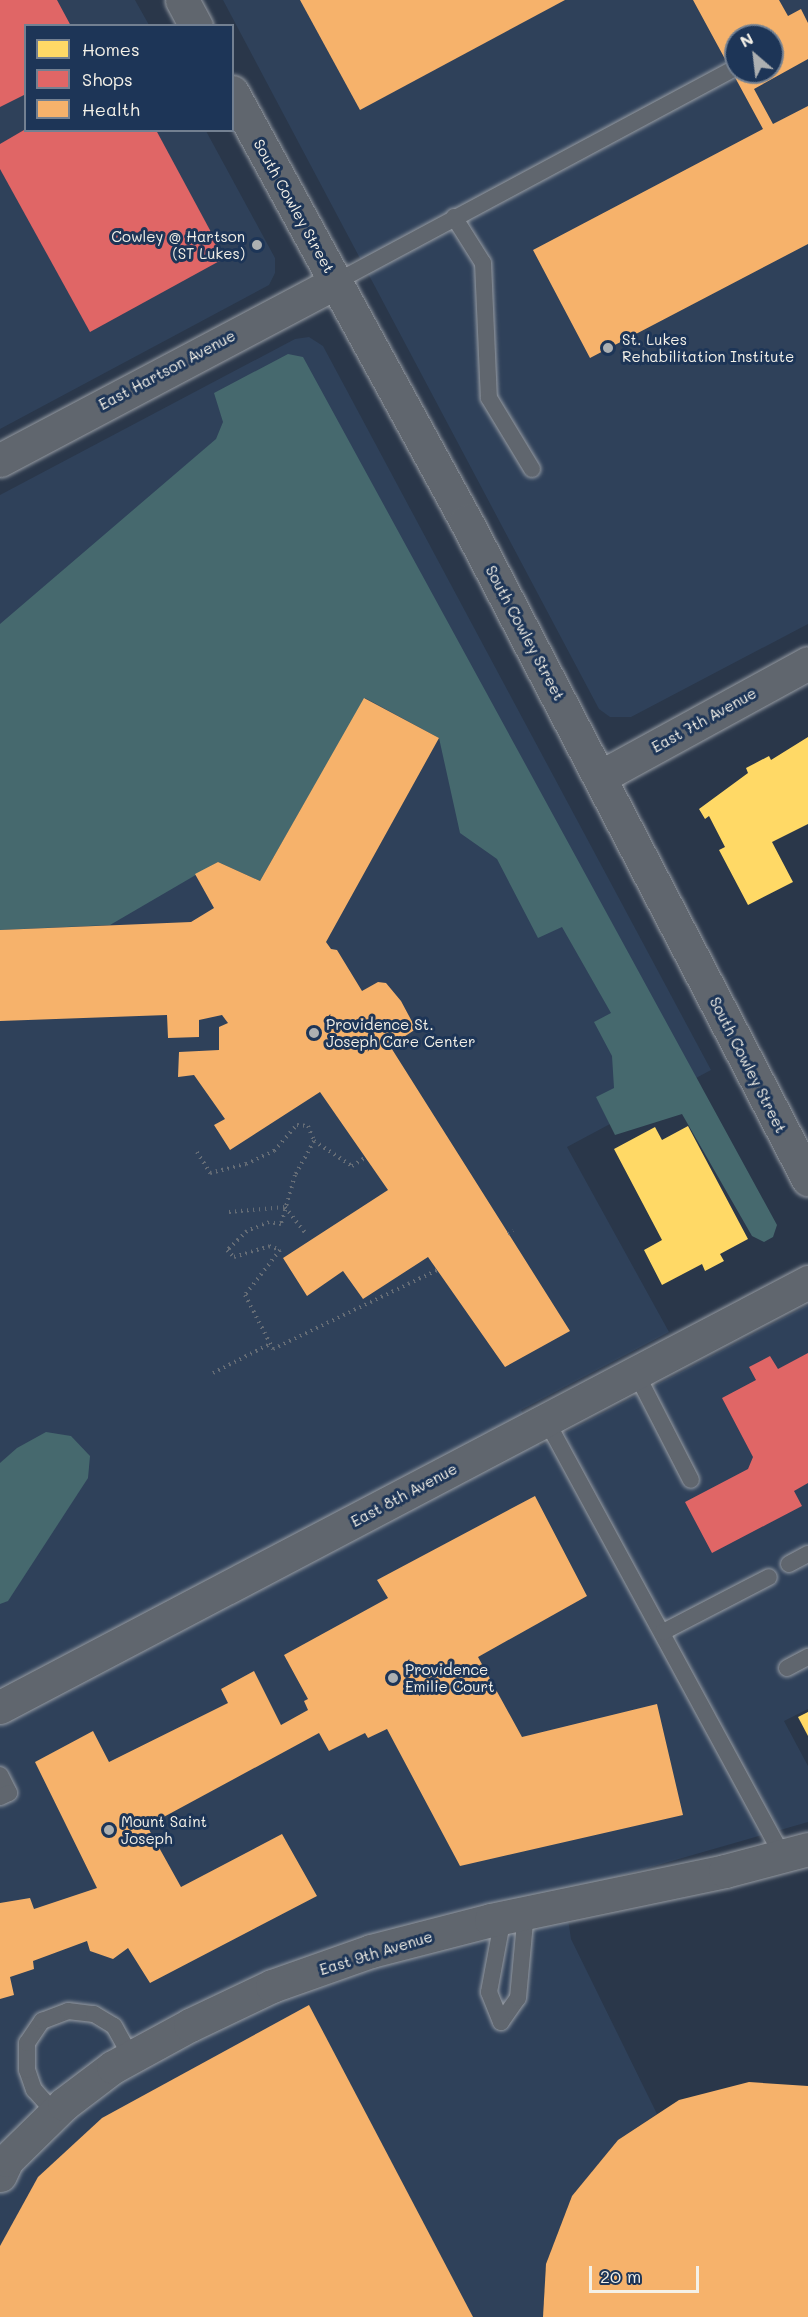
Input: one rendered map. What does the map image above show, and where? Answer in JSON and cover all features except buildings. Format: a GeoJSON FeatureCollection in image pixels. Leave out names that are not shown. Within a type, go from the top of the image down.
{"type":"FeatureCollection","features":[{"type":"Feature","properties":{"kind":"street"},"geometry":{"type":"LineString","coordinates":[[182,0],[195,24]]}},
{"type":"Feature","properties":{"kind":"street","name":"South Cowley Street"},"geometry":{"type":"LineString","coordinates":[[234,97],[336,282],[600,777],[808,1179]]}},
{"type":"Feature","properties":{"kind":"street","name":"East Hartson Avenue"},"geometry":{"type":"LineString","coordinates":[[0,460],[336,282]]}},
{"type":"Feature","properties":{"kind":"street","name":"East 7th Avenue"},"geometry":{"type":"LineString","coordinates":[[600,777],[808,663]]}},
{"type":"Feature","properties":{"kind":"street","name":"East 8th Avenue"},"geometry":{"type":"LineString","coordinates":[[0,1707],[808,1282]]}},
{"type":"Feature","properties":{"kind":"street","name":"East 9th Avenue"},"geometry":{"type":"LineString","coordinates":[[0,2175],[7,2160],[55,2113],[131,2057],[272,1986],[371,1951],[514,1915],[796,1853]]}},
{"type":"Feature","properties":{"kind":"lane"},"geometry":{"type":"LineString","coordinates":[[336,282],[724,73]]}},
{"type":"Feature","properties":{"kind":"lane"},"geometry":{"type":"LineString","coordinates":[[454,217],[483,263],[489,398],[532,468]]}},
{"type":"Feature","properties":{"kind":"lane"},"geometry":{"type":"LineString","coordinates":[[636,1373],[691,1480]]}},
{"type":"Feature","properties":{"kind":"lane"},"geometry":{"type":"LineString","coordinates":[[546,1420],[663,1632],[796,1853]]}},
{"type":"Feature","properties":{"kind":"lane"},"geometry":{"type":"LineString","coordinates":[[789,1564],[808,1554]]}},
{"type":"Feature","properties":{"kind":"lane"},"geometry":{"type":"LineString","coordinates":[[663,1632],[769,1577]]}},
{"type":"Feature","properties":{"kind":"lane"},"geometry":{"type":"LineString","coordinates":[[787,1668],[808,1657]]}},
{"type":"Feature","properties":{"kind":"lane"},"geometry":{"type":"LineString","coordinates":[[0,1775],[9,1792],[0,1797]]}},
{"type":"Feature","properties":{"kind":"lane"},"geometry":{"type":"LineString","coordinates":[[514,1915],[518,1998],[501,2022],[489,1992],[514,1915]]}},
{"type":"Feature","properties":{"kind":"lane"},"geometry":{"type":"LineString","coordinates":[[55,2113],[34,2090],[27,2070],[27,2043],[42,2020],[68,2011],[94,2014],[114,2026],[131,2057]]}},
{"type":"Feature","properties":{"kind":"path"},"geometry":{"type":"LineString","coordinates":[[197,1152],[210,1173],[246,1164],[274,1151],[297,1125],[308,1126],[314,1141],[352,1166],[365,1158]]}},
{"type":"Feature","properties":{"kind":"path"},"geometry":{"type":"LineString","coordinates":[[314,1141],[285,1207],[281,1224],[269,1222],[247,1232],[227,1250],[234,1257],[269,1246],[280,1250],[245,1295],[273,1349],[436,1270]]}},
{"type":"Feature","properties":{"kind":"path"},"geometry":{"type":"LineString","coordinates":[[229,1212],[285,1207]]}},
{"type":"Feature","properties":{"kind":"path"},"geometry":{"type":"LineString","coordinates":[[285,1207],[306,1234]]}},
{"type":"Feature","properties":{"kind":"path"},"geometry":{"type":"LineString","coordinates":[[508,1234],[513,1231]]}},
{"type":"Feature","properties":{"kind":"path"},"geometry":{"type":"LineString","coordinates":[[213,1373],[270,1344]]}},
{"type":"Feature","properties":{"kind":"shaded area"},"geometry":{"type":"Polygon","coordinates":[[[0,0],[135,0],[148,24],[24,24],[24,132],[207,132],[275,258],[275,273],[269,285],[0,429],[0,0]]]}},
{"type":"Feature","properties":{"kind":"shaded area","name":"St. Lukes Rehabilitation Institute"},"geometry":{"type":"Polygon","coordinates":[[[223,0],[808,0],[808,624],[631,717],[610,717],[599,709],[223,0]]]}},
{"type":"Feature","properties":{"kind":"shaded area"},"geometry":{"type":"Polygon","coordinates":[[[309,337],[323,346],[711,1070],[567,1147],[669,1332],[521,1410],[540,1446],[808,1305],[808,1709],[784,1721],[808,1766],[808,1822],[564,1892],[571,1939],[657,2114],[618,2140],[572,2196],[546,2264],[543,2317],[0,2317],[0,495],[295,339],[309,337]]]}},
{"type":"Feature","properties":{"kind":"green space"},"geometry":{"type":"Polygon","coordinates":[[[288,354],[303,357],[777,1225],[773,1237],[764,1242],[752,1236],[682,1114],[615,1135],[596,1097],[614,1088],[612,1056],[594,1022],[611,1013],[562,927],[538,938],[497,859],[460,833],[439,738],[365,698],[260,881],[218,862],[110,925],[0,930],[0,624],[216,439],[223,422],[214,393],[288,354]]]}},
{"type":"Feature","properties":{"kind":"green space"},"geometry":{"type":"Polygon","coordinates":[[[46,1432],[71,1436],[90,1456],[88,1478],[8,1601],[0,1604],[0,1463],[17,1448],[46,1432]]]}},
{"type":"Feature","properties":{"kind":"place","name":"Cowley @ Hartson (ST Lukes)"},"geometry":{"type":"Point","coordinates":[257,245]}},
{"type":"Feature","properties":{"kind":"place","name":"St. Lukes Rehabilitation Institute"},"geometry":{"type":"Point","coordinates":[608,348]}},
{"type":"Feature","properties":{"kind":"place","name":"Providence St. Joseph Care Center"},"geometry":{"type":"Point","coordinates":[314,1033]}},
{"type":"Feature","properties":{"kind":"place","name":"Providence Emilie Court"},"geometry":{"type":"Point","coordinates":[393,1678]}},
{"type":"Feature","properties":{"kind":"place","name":"Mount Saint Joseph"},"geometry":{"type":"Point","coordinates":[109,1830]}}]}
